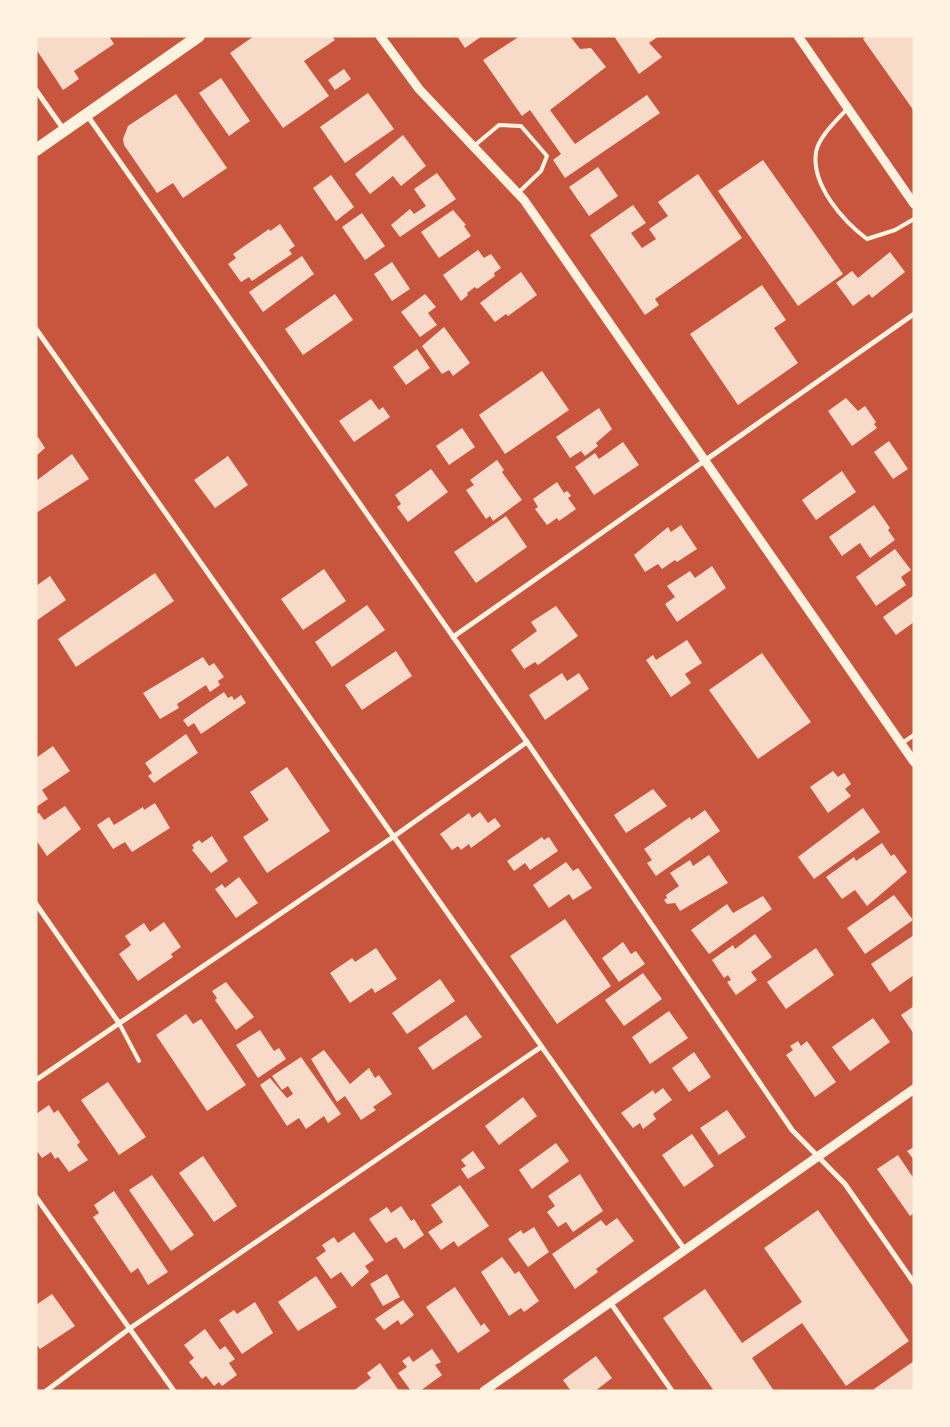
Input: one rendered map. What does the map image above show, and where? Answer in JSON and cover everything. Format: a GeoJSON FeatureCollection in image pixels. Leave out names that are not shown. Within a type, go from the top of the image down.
{"type":"FeatureCollection","features":[{"type":"Feature","properties":{"kind":"main road"},"geometry":{"type":"LineString","coordinates":[[36,150],[199,36]]}},
{"type":"Feature","properties":{"kind":"street"},"geometry":{"type":"LineString","coordinates":[[380,36],[419,89],[518,194],[914,762]]}},
{"type":"Feature","properties":{"kind":"street"},"geometry":{"type":"LineString","coordinates":[[798,36],[914,204]]}},
{"type":"Feature","properties":{"kind":"street"},"geometry":{"type":"LineString","coordinates":[[36,90],[64,131]]}},
{"type":"Feature","properties":{"kind":"street"},"geometry":{"type":"LineString","coordinates":[[87,114],[527,742],[792,1130],[845,1184],[914,1283]]}},
{"type":"Feature","properties":{"kind":"street"},"geometry":{"type":"LineString","coordinates":[[453,637],[914,314]]}},
{"type":"Feature","properties":{"kind":"street"},"geometry":{"type":"LineString","coordinates":[[36,329],[684,1250]]}},
{"type":"Feature","properties":{"kind":"street"},"geometry":{"type":"LineString","coordinates":[[36,1080],[393,837],[527,742]]}},
{"type":"Feature","properties":{"kind":"street"},"geometry":{"type":"LineString","coordinates":[[36,904],[119,1023]]}},
{"type":"Feature","properties":{"kind":"street"},"geometry":{"type":"LineString","coordinates":[[46,1391],[129,1329],[540,1047]]}},
{"type":"Feature","properties":{"kind":"street"},"geometry":{"type":"LineString","coordinates":[[484,1391],[914,1089]]}},
{"type":"Feature","properties":{"kind":"street"},"geometry":{"type":"LineString","coordinates":[[36,1197],[174,1391]]}},
{"type":"Feature","properties":{"kind":"street"},"geometry":{"type":"LineString","coordinates":[[610,1301],[672,1391]]}},
{"type":"Feature","properties":{"kind":"lane"},"geometry":{"type":"LineString","coordinates":[[848,108],[823,138],[816,151],[817,173],[828,196],[850,226],[868,238],[895,230],[914,219]]}},
{"type":"Feature","properties":{"kind":"lane"},"geometry":{"type":"LineString","coordinates":[[473,147],[498,125],[521,126],[546,156],[541,171],[518,194]]}},
{"type":"Feature","properties":{"kind":"lane"},"geometry":{"type":"LineString","coordinates":[[901,744],[914,735]]}},
{"type":"Feature","properties":{"kind":"lane"},"geometry":{"type":"LineString","coordinates":[[119,1023],[139,1061]]}},
{"type":"Feature","properties":{"kind":"building"},"geometry":{"type":"Polygon","coordinates":[[[36,36],[109,36],[114,44],[74,71],[79,79],[63,90],[36,49],[36,36]]]}},
{"type":"Feature","properties":{"kind":"building"},"geometry":{"type":"Polygon","coordinates":[[[254,36],[332,36],[335,40],[304,61],[329,96],[283,128],[230,53],[254,36]]]}},
{"type":"Feature","properties":{"kind":"building"},"geometry":{"type":"Polygon","coordinates":[[[457,36],[482,36],[465,48],[457,36]]]}},
{"type":"Feature","properties":{"kind":"building"},"geometry":{"type":"Polygon","coordinates":[[[520,36],[570,36],[580,49],[591,48],[606,67],[550,110],[575,144],[647,95],[660,113],[565,178],[553,160],[561,154],[530,110],[522,116],[483,60],[520,36]]]}},
{"type":"Feature","properties":{"kind":"building"},"geometry":{"type":"Polygon","coordinates":[[[614,36],[659,36],[649,43],[662,57],[639,74],[614,36]]]}},
{"type":"Feature","properties":{"kind":"building"},"geometry":{"type":"Polygon","coordinates":[[[867,36],[914,36],[914,111],[863,39],[867,36]]]}},
{"type":"Feature","properties":{"kind":"building"},"geometry":{"type":"Polygon","coordinates":[[[344,69],[351,79],[335,90],[328,80],[344,69]]]}},
{"type":"Feature","properties":{"kind":"building"},"geometry":{"type":"Polygon","coordinates":[[[221,78],[250,121],[229,136],[199,93],[221,78]]]}},
{"type":"Feature","properties":{"kind":"building"},"geometry":{"type":"Polygon","coordinates":[[[368,93],[394,129],[345,163],[320,127],[368,93]]]}},
{"type":"Feature","properties":{"kind":"building"},"geometry":{"type":"Polygon","coordinates":[[[176,94],[227,168],[183,198],[173,183],[157,193],[124,145],[123,139],[128,126],[176,94]]]}},
{"type":"Feature","properties":{"kind":"building"},"geometry":{"type":"Polygon","coordinates":[[[403,135],[426,166],[401,186],[393,176],[370,194],[355,174],[403,135]]]}},
{"type":"Feature","properties":{"kind":"building"},"geometry":{"type":"Polygon","coordinates":[[[763,160],[843,274],[798,306],[718,191],[763,160]]]}},
{"type":"Feature","properties":{"kind":"building"},"geometry":{"type":"Polygon","coordinates":[[[598,167],[618,196],[589,216],[569,187],[598,167]]]}},
{"type":"Feature","properties":{"kind":"building"},"geometry":{"type":"Polygon","coordinates":[[[437,173],[456,199],[400,237],[391,225],[410,209],[414,214],[426,206],[414,189],[437,173]]]}},
{"type":"Feature","properties":{"kind":"building"},"geometry":{"type":"Polygon","coordinates":[[[698,174],[742,238],[655,299],[659,305],[645,315],[590,235],[633,205],[646,223],[631,233],[642,248],[656,239],[649,229],[668,216],[658,202],[698,174]]]}},
{"type":"Feature","properties":{"kind":"building"},"geometry":{"type":"Polygon","coordinates":[[[331,175],[354,207],[336,221],[313,188],[331,175]]]}},
{"type":"Feature","properties":{"kind":"building"},"geometry":{"type":"Polygon","coordinates":[[[453,210],[466,225],[464,226],[471,236],[439,258],[421,232],[453,210]]]}},
{"type":"Feature","properties":{"kind":"building"},"geometry":{"type":"Polygon","coordinates":[[[362,213],[385,246],[365,260],[342,227],[362,213]]]}},
{"type":"Feature","properties":{"kind":"building"},"geometry":{"type":"Polygon","coordinates":[[[280,224],[295,246],[289,250],[292,254],[252,281],[249,277],[241,282],[228,264],[236,258],[233,254],[269,229],[270,231],[280,224]]]}},
{"type":"Feature","properties":{"kind":"building"},"geometry":{"type":"Polygon","coordinates":[[[478,250],[484,258],[491,254],[501,268],[494,273],[495,276],[477,289],[475,287],[467,293],[468,295],[461,301],[443,275],[478,250]]]}},
{"type":"Feature","properties":{"kind":"building"},"geometry":{"type":"Polygon","coordinates":[[[890,252],[905,272],[872,298],[869,294],[853,306],[836,283],[852,271],[858,278],[890,252]]]}},
{"type":"Feature","properties":{"kind":"building"},"geometry":{"type":"Polygon","coordinates":[[[302,256],[314,274],[263,312],[249,292],[302,256]]]}},
{"type":"Feature","properties":{"kind":"building"},"geometry":{"type":"Polygon","coordinates":[[[392,262],[410,289],[392,301],[374,274],[392,262]]]}},
{"type":"Feature","properties":{"kind":"building"},"geometry":{"type":"Polygon","coordinates":[[[521,272],[537,295],[508,316],[506,314],[495,322],[480,303],[521,272]]]}},
{"type":"Feature","properties":{"kind":"building"},"geometry":{"type":"Polygon","coordinates":[[[762,285],[786,320],[774,328],[798,363],[738,405],[690,334],[762,285]]]}},
{"type":"Feature","properties":{"kind":"building"},"geometry":{"type":"Polygon","coordinates":[[[335,294],[353,320],[303,355],[285,329],[335,294]]]}},
{"type":"Feature","properties":{"kind":"building"},"geometry":{"type":"Polygon","coordinates":[[[425,294],[436,307],[428,313],[437,325],[420,337],[401,312],[425,294]]]}},
{"type":"Feature","properties":{"kind":"building"},"geometry":{"type":"Polygon","coordinates":[[[444,327],[470,363],[453,376],[449,370],[442,374],[422,346],[444,327]]]}},
{"type":"Feature","properties":{"kind":"building"},"geometry":{"type":"Polygon","coordinates":[[[417,349],[430,368],[406,385],[393,367],[417,349]]]}},
{"type":"Feature","properties":{"kind":"building"},"geometry":{"type":"Polygon","coordinates":[[[542,371],[569,410],[505,454],[479,415],[542,371]]]}},
{"type":"Feature","properties":{"kind":"building"},"geometry":{"type":"Polygon","coordinates":[[[846,398],[858,411],[865,406],[876,422],[874,424],[877,428],[852,446],[828,411],[846,398]]]}},
{"type":"Feature","properties":{"kind":"building"},"geometry":{"type":"Polygon","coordinates":[[[371,399],[379,410],[383,407],[390,417],[354,442],[339,421],[371,399]]]}},
{"type":"Feature","properties":{"kind":"building"},"geometry":{"type":"Polygon","coordinates":[[[599,408],[612,429],[596,443],[598,446],[585,456],[581,451],[570,458],[556,437],[599,408]]]}},
{"type":"Feature","properties":{"kind":"building"},"geometry":{"type":"Polygon","coordinates":[[[462,428],[475,447],[449,465],[436,446],[462,428]]]}},
{"type":"Feature","properties":{"kind":"building"},"geometry":{"type":"Polygon","coordinates":[[[38,437],[45,448],[36,456],[36,438],[38,437]]]}},
{"type":"Feature","properties":{"kind":"building"},"geometry":{"type":"Polygon","coordinates":[[[889,441],[908,469],[893,479],[874,452],[889,441]]]}},
{"type":"Feature","properties":{"kind":"building"},"geometry":{"type":"Polygon","coordinates":[[[623,442],[639,465],[594,495],[575,467],[595,453],[599,459],[623,442]]]}},
{"type":"Feature","properties":{"kind":"building"},"geometry":{"type":"Polygon","coordinates":[[[72,454],[89,479],[36,513],[36,481],[72,454]]]}},
{"type":"Feature","properties":{"kind":"building"},"geometry":{"type":"Polygon","coordinates":[[[228,456],[248,485],[215,508],[194,480],[228,456]]]}},
{"type":"Feature","properties":{"kind":"building"},"geometry":{"type":"Polygon","coordinates":[[[497,460],[504,470],[502,472],[522,500],[493,521],[490,516],[486,519],[466,490],[474,485],[470,480],[497,460]]]}},
{"type":"Feature","properties":{"kind":"building"},"geometry":{"type":"Polygon","coordinates":[[[431,469],[448,492],[408,522],[397,507],[401,504],[395,495],[431,469]]]}},
{"type":"Feature","properties":{"kind":"building"},"geometry":{"type":"Polygon","coordinates":[[[842,471],[856,492],[816,520],[802,500],[842,471]]]}},
{"type":"Feature","properties":{"kind":"building"},"geometry":{"type":"Polygon","coordinates":[[[557,482],[564,493],[567,491],[569,493],[571,496],[568,498],[576,509],[559,521],[557,518],[547,525],[535,509],[538,507],[533,499],[557,482]]]}},
{"type":"Feature","properties":{"kind":"building"},"geometry":{"type":"Polygon","coordinates":[[[874,505],[890,528],[888,530],[895,540],[870,558],[860,543],[842,556],[829,537],[874,505]]]}},
{"type":"Feature","properties":{"kind":"building"},"geometry":{"type":"Polygon","coordinates":[[[506,516],[527,547],[476,583],[454,552],[506,516]]]}},
{"type":"Feature","properties":{"kind":"building"},"geometry":{"type":"Polygon","coordinates":[[[681,525],[697,549],[662,569],[658,564],[645,572],[634,555],[668,527],[671,532],[681,525]]]}},
{"type":"Feature","properties":{"kind":"building"},"geometry":{"type":"Polygon","coordinates":[[[895,549],[911,570],[901,577],[906,585],[876,606],[856,577],[895,549]]]}},
{"type":"Feature","properties":{"kind":"building"},"geometry":{"type":"Polygon","coordinates":[[[712,566],[726,588],[677,622],[665,604],[675,597],[667,586],[690,571],[695,578],[712,566]]]}},
{"type":"Feature","properties":{"kind":"building"},"geometry":{"type":"Polygon","coordinates":[[[324,569],[346,601],[303,630],[281,599],[324,569]]]}},
{"type":"Feature","properties":{"kind":"building"},"geometry":{"type":"Polygon","coordinates":[[[155,573],[174,601],[76,667],[58,639],[155,573]]]}},
{"type":"Feature","properties":{"kind":"building"},"geometry":{"type":"Polygon","coordinates":[[[50,576],[66,600],[36,621],[36,586],[50,576]]]}},
{"type":"Feature","properties":{"kind":"building"},"geometry":{"type":"Polygon","coordinates":[[[914,595],[914,622],[896,635],[883,617],[914,595]]]}},
{"type":"Feature","properties":{"kind":"building"},"geometry":{"type":"Polygon","coordinates":[[[367,605],[385,630],[332,667],[315,642],[367,605]]]}},
{"type":"Feature","properties":{"kind":"building"},"geometry":{"type":"Polygon","coordinates":[[[556,606],[578,636],[538,665],[535,662],[524,669],[511,650],[537,631],[531,622],[556,606]]]}},
{"type":"Feature","properties":{"kind":"building"},"geometry":{"type":"Polygon","coordinates":[[[687,640],[702,663],[685,674],[691,683],[671,697],[646,660],[653,655],[656,660],[687,640]]]}},
{"type":"Feature","properties":{"kind":"building"},"geometry":{"type":"Polygon","coordinates":[[[396,651],[412,676],[362,710],[345,685],[396,651]]]}},
{"type":"Feature","properties":{"kind":"building"},"geometry":{"type":"Polygon","coordinates":[[[762,653],[811,722],[758,759],[709,690],[762,653]]]}},
{"type":"Feature","properties":{"kind":"building"},"geometry":{"type":"Polygon","coordinates":[[[203,657],[209,666],[214,663],[224,677],[218,681],[220,685],[210,692],[206,685],[177,704],[179,708],[160,719],[143,693],[203,657]]]}},
{"type":"Feature","properties":{"kind":"building"},"geometry":{"type":"Polygon","coordinates":[[[562,673],[567,681],[579,673],[589,689],[545,720],[529,695],[562,673]]]}},
{"type":"Feature","properties":{"kind":"building"},"geometry":{"type":"Polygon","coordinates":[[[224,692],[228,698],[232,696],[234,700],[241,695],[246,703],[201,734],[194,723],[188,727],[183,720],[224,692]]]}},
{"type":"Feature","properties":{"kind":"building"},"geometry":{"type":"Polygon","coordinates":[[[186,734],[198,753],[154,783],[148,776],[152,773],[145,763],[186,734]]]}},
{"type":"Feature","properties":{"kind":"building"},"geometry":{"type":"Polygon","coordinates":[[[53,746],[70,771],[42,790],[48,799],[36,807],[36,758],[53,746]]]}},
{"type":"Feature","properties":{"kind":"building"},"geometry":{"type":"Polygon","coordinates":[[[287,767],[330,831],[267,873],[243,837],[269,820],[250,792],[287,767]]]}},
{"type":"Feature","properties":{"kind":"building"},"geometry":{"type":"Polygon","coordinates":[[[833,771],[838,777],[844,773],[851,784],[845,789],[851,796],[828,813],[810,787],[833,771]]]}},
{"type":"Feature","properties":{"kind":"building"},"geometry":{"type":"Polygon","coordinates":[[[653,789],[667,806],[626,833],[614,815],[653,789]]]}},
{"type":"Feature","properties":{"kind":"building"},"geometry":{"type":"Polygon","coordinates":[[[155,803],[170,828],[132,852],[125,842],[113,849],[97,825],[109,817],[114,825],[143,807],[144,810],[155,803]]]}},
{"type":"Feature","properties":{"kind":"building"},"geometry":{"type":"Polygon","coordinates":[[[65,806],[81,829],[47,856],[36,840],[36,814],[39,813],[44,820],[65,806]]]}},
{"type":"Feature","properties":{"kind":"building"},"geometry":{"type":"Polygon","coordinates":[[[863,808],[880,832],[814,879],[798,857],[863,808]]]}},
{"type":"Feature","properties":{"kind":"building"},"geometry":{"type":"Polygon","coordinates":[[[705,810],[720,831],[656,876],[647,863],[652,860],[644,849],[690,817],[691,820],[705,810]]]}},
{"type":"Feature","properties":{"kind":"building"},"geometry":{"type":"Polygon","coordinates":[[[480,812],[488,823],[495,818],[501,826],[471,848],[469,844],[461,850],[458,846],[452,850],[440,834],[469,813],[472,818],[480,812]]]}},
{"type":"Feature","properties":{"kind":"building"},"geometry":{"type":"Polygon","coordinates":[[[212,836],[228,861],[211,873],[192,850],[194,848],[192,845],[199,840],[202,843],[212,836]]]}},
{"type":"Feature","properties":{"kind":"building"},"geometry":{"type":"Polygon","coordinates":[[[542,837],[544,840],[549,837],[558,851],[530,870],[525,863],[514,871],[507,861],[542,837]]]}},
{"type":"Feature","properties":{"kind":"building"},"geometry":{"type":"Polygon","coordinates":[[[882,843],[891,856],[894,854],[907,872],[867,906],[855,890],[842,899],[826,877],[854,857],[856,861],[882,843]]]}},
{"type":"Feature","properties":{"kind":"building"},"geometry":{"type":"Polygon","coordinates":[[[709,855],[728,883],[680,911],[675,903],[667,904],[664,900],[667,898],[666,895],[679,886],[670,873],[690,860],[693,866],[709,855]]]}},
{"type":"Feature","properties":{"kind":"building"},"geometry":{"type":"Polygon","coordinates":[[[566,862],[573,871],[578,868],[592,888],[573,900],[569,894],[549,908],[533,885],[566,862]]]}},
{"type":"Feature","properties":{"kind":"building"},"geometry":{"type":"Polygon","coordinates":[[[239,877],[258,903],[236,918],[215,889],[222,884],[225,888],[239,877]]]}},
{"type":"Feature","properties":{"kind":"building"},"geometry":{"type":"Polygon","coordinates":[[[894,895],[913,920],[865,954],[847,928],[894,895]]]}},
{"type":"Feature","properties":{"kind":"building"},"geometry":{"type":"Polygon","coordinates":[[[763,896],[772,909],[709,954],[691,930],[727,904],[733,913],[763,896]]]}},
{"type":"Feature","properties":{"kind":"building"},"geometry":{"type":"Polygon","coordinates":[[[565,919],[611,986],[557,1024],[510,956],[565,919]]]}},
{"type":"Feature","properties":{"kind":"building"},"geometry":{"type":"Polygon","coordinates":[[[164,922],[181,947],[171,954],[173,957],[138,981],[119,954],[131,945],[125,936],[144,923],[150,932],[164,922]]]}},
{"type":"Feature","properties":{"kind":"building"},"geometry":{"type":"Polygon","coordinates":[[[755,934],[772,957],[751,972],[757,980],[736,995],[727,982],[731,980],[728,975],[724,978],[712,960],[733,945],[735,949],[755,934]]]}},
{"type":"Feature","properties":{"kind":"building"},"geometry":{"type":"Polygon","coordinates":[[[914,935],[914,975],[890,992],[871,964],[914,935]]]}},
{"type":"Feature","properties":{"kind":"building"},"geometry":{"type":"Polygon","coordinates":[[[623,942],[631,954],[636,951],[645,964],[619,982],[602,958],[623,942]]]}},
{"type":"Feature","properties":{"kind":"building"},"geometry":{"type":"Polygon","coordinates":[[[376,948],[397,979],[375,993],[372,988],[350,1003],[330,973],[352,958],[355,962],[376,948]]]}},
{"type":"Feature","properties":{"kind":"building"},"geometry":{"type":"Polygon","coordinates":[[[816,948],[834,975],[786,1009],[767,982],[816,948]]]}},
{"type":"Feature","properties":{"kind":"building"},"geometry":{"type":"Polygon","coordinates":[[[643,973],[662,999],[624,1026],[605,1000],[643,973]]]}},
{"type":"Feature","properties":{"kind":"building"},"geometry":{"type":"Polygon","coordinates":[[[440,979],[455,1001],[407,1034],[392,1013],[440,979]]]}},
{"type":"Feature","properties":{"kind":"building"},"geometry":{"type":"Polygon","coordinates":[[[226,982],[254,1017],[236,1030],[215,1000],[217,998],[212,991],[226,982]]]}},
{"type":"Feature","properties":{"kind":"building"},"geometry":{"type":"Polygon","coordinates":[[[914,1006],[914,1034],[901,1015],[914,1006]]]}},
{"type":"Feature","properties":{"kind":"building"},"geometry":{"type":"Polygon","coordinates":[[[669,1011],[688,1038],[650,1064],[632,1037],[669,1011]]]}},
{"type":"Feature","properties":{"kind":"building"},"geometry":{"type":"Polygon","coordinates":[[[186,1014],[193,1024],[201,1019],[246,1085],[207,1111],[156,1035],[186,1014]]]}},
{"type":"Feature","properties":{"kind":"building"},"geometry":{"type":"Polygon","coordinates":[[[466,1015],[482,1037],[433,1070],[418,1048],[466,1015]]]}},
{"type":"Feature","properties":{"kind":"building"},"geometry":{"type":"Polygon","coordinates":[[[873,1018],[890,1042],[850,1071],[832,1047],[873,1018]]]}},
{"type":"Feature","properties":{"kind":"building"},"geometry":{"type":"Polygon","coordinates":[[[260,1030],[274,1051],[279,1048],[286,1059],[258,1078],[236,1045],[260,1030]]]}},
{"type":"Feature","properties":{"kind":"building"},"geometry":{"type":"Polygon","coordinates":[[[798,1041],[801,1046],[807,1041],[836,1082],[815,1097],[786,1055],[793,1050],[790,1046],[798,1041]]]}},
{"type":"Feature","properties":{"kind":"building"},"geometry":{"type":"Polygon","coordinates":[[[324,1050],[350,1084],[369,1068],[375,1078],[379,1075],[392,1094],[373,1107],[376,1110],[361,1120],[345,1096],[337,1102],[311,1059],[324,1050]]]}},
{"type":"Feature","properties":{"kind":"building"},"geometry":{"type":"Polygon","coordinates":[[[694,1052],[711,1077],[689,1092],[672,1068],[694,1052]]]}},
{"type":"Feature","properties":{"kind":"building"},"geometry":{"type":"Polygon","coordinates":[[[301,1057],[341,1114],[328,1123],[324,1116],[306,1129],[299,1118],[287,1126],[260,1085],[270,1078],[287,1098],[293,1094],[288,1086],[282,1090],[272,1076],[301,1057]]]}},
{"type":"Feature","properties":{"kind":"building"},"geometry":{"type":"Polygon","coordinates":[[[108,1082],[146,1137],[119,1155],[81,1100],[108,1082]]]}},
{"type":"Feature","properties":{"kind":"building"},"geometry":{"type":"Polygon","coordinates":[[[663,1088],[672,1100],[653,1114],[656,1119],[643,1129],[640,1123],[633,1128],[621,1113],[653,1090],[655,1094],[663,1088]]]}},
{"type":"Feature","properties":{"kind":"building"},"geometry":{"type":"Polygon","coordinates":[[[523,1097],[537,1116],[499,1145],[485,1126],[523,1097]]]}},
{"type":"Feature","properties":{"kind":"building"},"geometry":{"type":"Polygon","coordinates":[[[49,1105],[54,1113],[58,1110],[80,1142],[77,1145],[88,1160],[69,1172],[58,1157],[55,1159],[51,1152],[42,1158],[36,1150],[36,1114],[49,1105]]]}},
{"type":"Feature","properties":{"kind":"building"},"geometry":{"type":"Polygon","coordinates":[[[727,1110],[746,1137],[719,1155],[700,1128],[727,1110]]]}},
{"type":"Feature","properties":{"kind":"building"},"geometry":{"type":"Polygon","coordinates":[[[692,1134],[714,1166],[684,1187],[662,1155],[692,1134]]]}},
{"type":"Feature","properties":{"kind":"building"},"geometry":{"type":"Polygon","coordinates":[[[556,1143],[569,1161],[532,1189],[519,1170],[556,1143]]]}},
{"type":"Feature","properties":{"kind":"building"},"geometry":{"type":"Polygon","coordinates":[[[914,1147],[914,1160],[907,1151],[914,1147]]]}},
{"type":"Feature","properties":{"kind":"building"},"geometry":{"type":"Polygon","coordinates":[[[473,1151],[485,1168],[468,1179],[461,1169],[466,1166],[461,1160],[473,1151]]]}},
{"type":"Feature","properties":{"kind":"building"},"geometry":{"type":"Polygon","coordinates":[[[898,1155],[914,1179],[914,1213],[910,1216],[877,1169],[898,1155]]]}},
{"type":"Feature","properties":{"kind":"building"},"geometry":{"type":"Polygon","coordinates":[[[203,1156],[237,1206],[214,1222],[179,1173],[203,1156]]]}},
{"type":"Feature","properties":{"kind":"building"},"geometry":{"type":"Polygon","coordinates":[[[580,1174],[603,1211],[573,1232],[566,1222],[558,1227],[547,1212],[555,1206],[548,1196],[580,1174]]]}},
{"type":"Feature","properties":{"kind":"building"},"geometry":{"type":"Polygon","coordinates":[[[152,1175],[194,1235],[171,1251],[129,1190],[152,1175]]]}},
{"type":"Feature","properties":{"kind":"building"},"geometry":{"type":"Polygon","coordinates":[[[460,1185],[489,1226],[458,1247],[454,1241],[441,1250],[428,1232],[443,1222],[431,1205],[460,1185]]]}},
{"type":"Feature","properties":{"kind":"building"},"geometry":{"type":"Polygon","coordinates":[[[114,1191],[168,1272],[148,1285],[138,1268],[131,1273],[93,1217],[99,1213],[94,1205],[114,1191]]]}},
{"type":"Feature","properties":{"kind":"building"},"geometry":{"type":"Polygon","coordinates":[[[401,1206],[411,1221],[414,1219],[424,1235],[404,1249],[396,1237],[386,1243],[369,1219],[387,1207],[391,1213],[401,1206]]]}},
{"type":"Feature","properties":{"kind":"building"},"geometry":{"type":"Polygon","coordinates":[[[818,1210],[909,1341],[846,1386],[802,1323],[752,1358],[774,1391],[714,1391],[663,1318],[705,1289],[742,1343],[802,1302],[764,1248],[818,1210]]]}},
{"type":"Feature","properties":{"kind":"building"},"geometry":{"type":"Polygon","coordinates":[[[617,1218],[634,1241],[596,1269],[598,1272],[575,1289],[552,1254],[601,1220],[606,1226],[617,1218]]]}},
{"type":"Feature","properties":{"kind":"building"},"geometry":{"type":"Polygon","coordinates":[[[534,1227],[549,1252],[528,1267],[508,1239],[521,1230],[523,1234],[534,1227]]]}},
{"type":"Feature","properties":{"kind":"building"},"geometry":{"type":"Polygon","coordinates":[[[354,1232],[374,1260],[365,1266],[369,1272],[352,1287],[341,1272],[331,1279],[316,1258],[326,1251],[322,1245],[334,1237],[338,1243],[354,1232]]]}},
{"type":"Feature","properties":{"kind":"building"},"geometry":{"type":"Polygon","coordinates":[[[502,1257],[515,1274],[519,1271],[539,1301],[524,1312],[521,1308],[509,1316],[481,1272],[502,1257]]]}},
{"type":"Feature","properties":{"kind":"building"},"geometry":{"type":"Polygon","coordinates":[[[387,1274],[400,1297],[383,1306],[370,1284],[387,1274]]]}},
{"type":"Feature","properties":{"kind":"building"},"geometry":{"type":"Polygon","coordinates":[[[316,1276],[337,1307],[298,1331],[278,1302],[316,1276]]]}},
{"type":"Feature","properties":{"kind":"building"},"geometry":{"type":"Polygon","coordinates":[[[455,1287],[481,1326],[484,1323],[490,1331],[458,1353],[426,1307],[455,1287]]]}},
{"type":"Feature","properties":{"kind":"building"},"geometry":{"type":"Polygon","coordinates":[[[52,1294],[75,1326],[40,1349],[36,1344],[36,1305],[52,1294]]]}},
{"type":"Feature","properties":{"kind":"building"},"geometry":{"type":"Polygon","coordinates":[[[403,1300],[414,1315],[401,1325],[398,1320],[384,1330],[375,1319],[403,1300]]]}},
{"type":"Feature","properties":{"kind":"building"},"geometry":{"type":"Polygon","coordinates":[[[255,1302],[273,1333],[242,1354],[219,1320],[234,1310],[237,1314],[255,1302]]]}},
{"type":"Feature","properties":{"kind":"building"},"geometry":{"type":"Polygon","coordinates":[[[205,1329],[220,1350],[225,1346],[235,1359],[229,1363],[237,1375],[222,1386],[219,1382],[214,1386],[206,1376],[202,1379],[189,1362],[194,1358],[184,1345],[205,1329]]]}},
{"type":"Feature","properties":{"kind":"building"},"geometry":{"type":"Polygon","coordinates":[[[432,1349],[441,1362],[435,1365],[442,1375],[420,1391],[411,1391],[398,1373],[407,1367],[402,1361],[409,1356],[413,1362],[432,1349]]]}},
{"type":"Feature","properties":{"kind":"building"},"geometry":{"type":"Polygon","coordinates":[[[596,1356],[612,1378],[595,1391],[571,1391],[563,1380],[596,1356]]]}},
{"type":"Feature","properties":{"kind":"building"},"geometry":{"type":"Polygon","coordinates":[[[914,1361],[914,1391],[875,1391],[874,1389],[914,1361]]]}},
{"type":"Feature","properties":{"kind":"building"},"geometry":{"type":"Polygon","coordinates":[[[380,1363],[399,1391],[353,1391],[371,1378],[367,1373],[380,1363]]]}}]}
